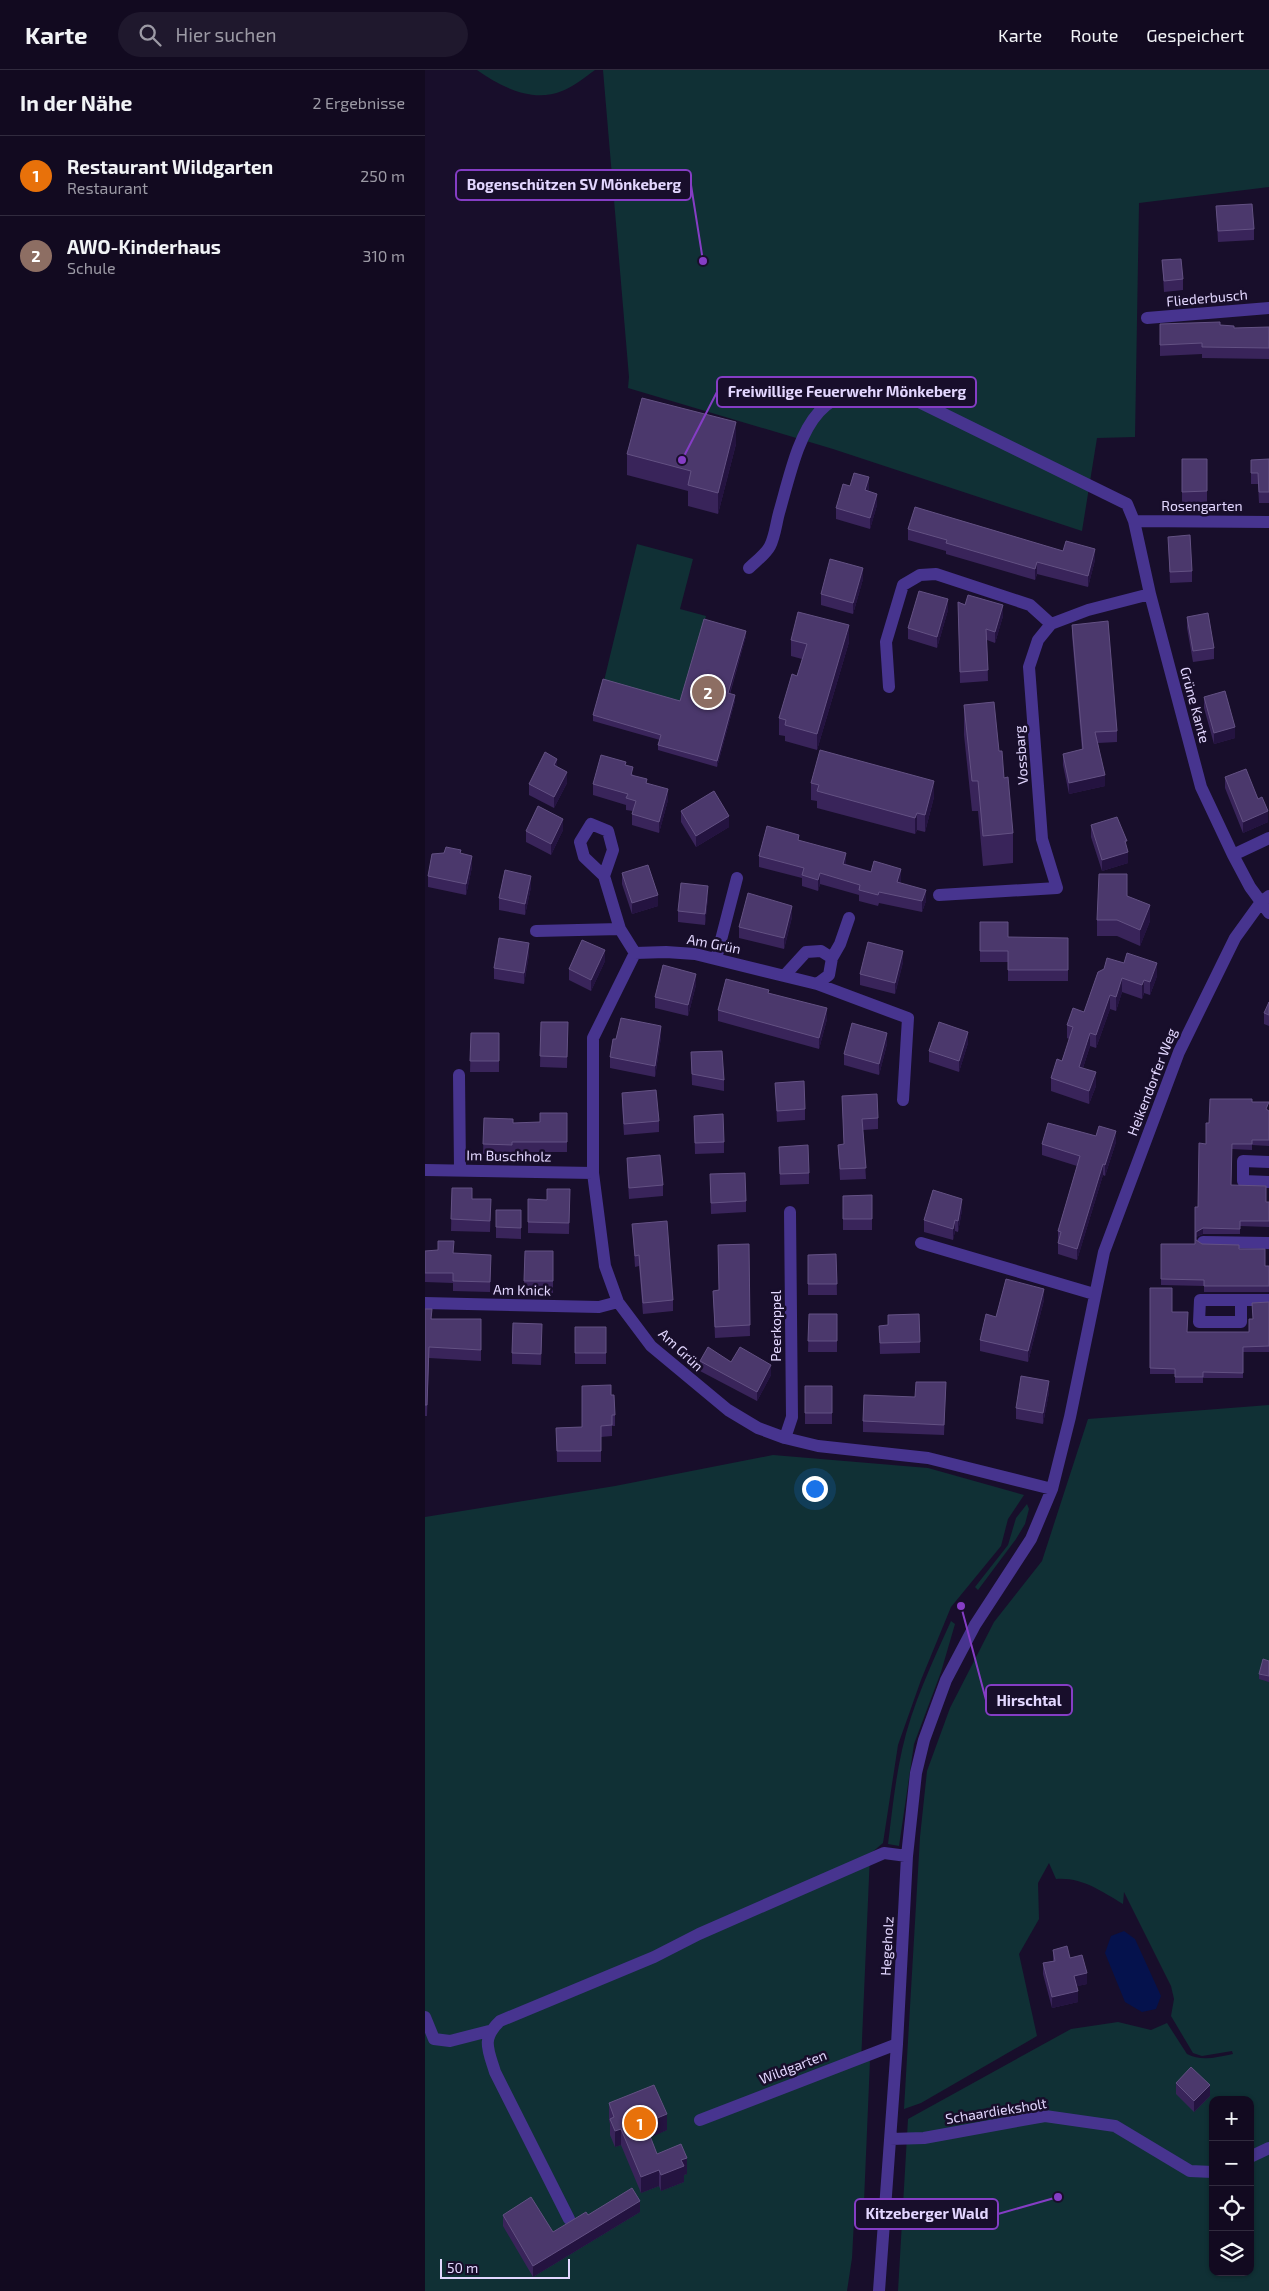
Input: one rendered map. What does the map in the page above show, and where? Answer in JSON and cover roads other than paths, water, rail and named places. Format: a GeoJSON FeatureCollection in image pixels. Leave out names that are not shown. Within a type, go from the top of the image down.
{"type":"FeatureCollection","features":[{"type":"Feature","properties":{"kind":"street","name":"Fliederbusch"},"geometry":{"type":"LineString","coordinates":[[1147,318],[1269,308]]}},
{"type":"Feature","properties":{"kind":"street","name":"Grüne Kante"},"geometry":{"type":"LineString","coordinates":[[749,568],[770,548],[805,430],[818,411],[843,395],[861,391],[875,390],[909,397],[1127,504],[1134,520],[1150,594],[1201,787],[1233,855],[1265,899],[1269,913]]}},
{"type":"Feature","properties":{"kind":"street","name":"Rosengarten"},"geometry":{"type":"LineString","coordinates":[[1134,520],[1269,522]]}},
{"type":"Feature","properties":{"kind":"street"},"geometry":{"type":"LineString","coordinates":[[889,687],[886,642],[903,585],[920,575],[936,574],[1030,605],[1051,624],[1088,610],[1150,594]]}},
{"type":"Feature","properties":{"kind":"street","name":"Vossbarg"},"geometry":{"type":"LineString","coordinates":[[939,895],[1057,888],[1042,839],[1029,667],[1038,640],[1051,624]]}},
{"type":"Feature","properties":{"kind":"street"},"geometry":{"type":"LineString","coordinates":[[1233,855],[1269,838]]}},
{"type":"Feature","properties":{"kind":"street"},"geometry":{"type":"LineString","coordinates":[[604,876],[620,929],[635,953]]}},
{"type":"Feature","properties":{"kind":"street"},"geometry":{"type":"LineString","coordinates":[[716,959],[737,878]]}},
{"type":"Feature","properties":{"kind":"street","name":"Heikendorfer Weg"},"geometry":{"type":"LineString","coordinates":[[981,1616],[1031,1539],[1052,1489],[1070,1417],[1104,1252],[1179,1052],[1235,938],[1265,899]]}},
{"type":"Feature","properties":{"kind":"street"},"geometry":{"type":"LineString","coordinates":[[817,984],[829,975],[833,958],[849,918]]}},
{"type":"Feature","properties":{"kind":"street"},"geometry":{"type":"LineString","coordinates":[[535,931],[620,929]]}},
{"type":"Feature","properties":{"kind":"street"},"geometry":{"type":"LineString","coordinates":[[785,975],[806,952],[821,952],[833,958]]}},
{"type":"Feature","properties":{"kind":"street","name":"Am Grün"},"geometry":{"type":"LineString","coordinates":[[903,1100],[907,1018],[817,984],[785,975],[695,954],[635,953],[593,1038],[593,1173],[605,1266],[618,1302],[651,1346],[727,1410],[758,1428],[785,1438],[818,1446],[927,1458],[1052,1489]]}},
{"type":"Feature","properties":{"kind":"street"},"geometry":{"type":"LineString","coordinates":[[459,1075],[460,1170]]}},
{"type":"Feature","properties":{"kind":"street"},"geometry":{"type":"LineString","coordinates":[[1269,1162],[1243,1161],[1243,1181],[1269,1182]]}},
{"type":"Feature","properties":{"kind":"street","name":"Im Buschholz"},"geometry":{"type":"LineString","coordinates":[[425,1170],[593,1173]]}},
{"type":"Feature","properties":{"kind":"street","name":"Peerkoppel"},"geometry":{"type":"LineString","coordinates":[[785,1438],[792,1417],[790,1212]]}},
{"type":"Feature","properties":{"kind":"street"},"geometry":{"type":"LineString","coordinates":[[1203,1242],[1269,1243]]}},
{"type":"Feature","properties":{"kind":"street"},"geometry":{"type":"LineString","coordinates":[[921,1243],[1094,1294]]}},
{"type":"Feature","properties":{"kind":"street"},"geometry":{"type":"LineString","coordinates":[[1241,1300],[1269,1300]]}},
{"type":"Feature","properties":{"kind":"street","name":"Am Knick"},"geometry":{"type":"LineString","coordinates":[[425,1303],[599,1307],[618,1302]]}},
{"type":"Feature","properties":{"kind":"street","name":"Hegeholz"},"geometry":{"type":"LineString","coordinates":[[879,2291],[897,2044],[907,1856],[916,1773],[923,1740],[946,1680],[981,1616]]}},
{"type":"Feature","properties":{"kind":"street"},"geometry":{"type":"LineString","coordinates":[[425,2017],[434,2039],[450,2041],[489,2031],[500,2021],[654,1957],[699,1934],[884,1853],[907,1856]]}},
{"type":"Feature","properties":{"kind":"street"},"geometry":{"type":"LineString","coordinates":[[489,2031],[487,2047],[495,2072],[569,2218]]}},
{"type":"Feature","properties":{"kind":"street","name":"Wildgarten"},"geometry":{"type":"LineString","coordinates":[[700,2120],[897,2044]]}},
{"type":"Feature","properties":{"kind":"street","name":"Schaardieksholt"},"geometry":{"type":"LineString","coordinates":[[890,2139],[923,2138],[1045,2116],[1115,2126],[1190,2170],[1209,2172]]}},
{"type":"Feature","properties":{"kind":"street"},"geometry":{"type":"LineString","coordinates":[[1254,2155],[1269,2148]]}},
{"type":"Feature","properties":{"kind":"place","name":"Bogenschützen SV Mönkeberg"},"geometry":{"type":"Point","coordinates":[703,261]}},
{"type":"Feature","properties":{"kind":"place","name":"Freiwillige Feuerwehr Mönkeberg"},"geometry":{"type":"Point","coordinates":[682,460]}},
{"type":"Feature","properties":{"kind":"place","name":"AWO-Kinderhaus"},"geometry":{"type":"Point","coordinates":[708,692]}},
{"type":"Feature","properties":{"kind":"place","name":"Hirschtal"},"geometry":{"type":"Point","coordinates":[961,1606]}},
{"type":"Feature","properties":{"kind":"place","name":"Restaurant Wildgarten"},"geometry":{"type":"Point","coordinates":[640,2123]}},
{"type":"Feature","properties":{"kind":"place","name":"Kitzeberger Wald"},"geometry":{"type":"Point","coordinates":[1058,2197]}}]}
